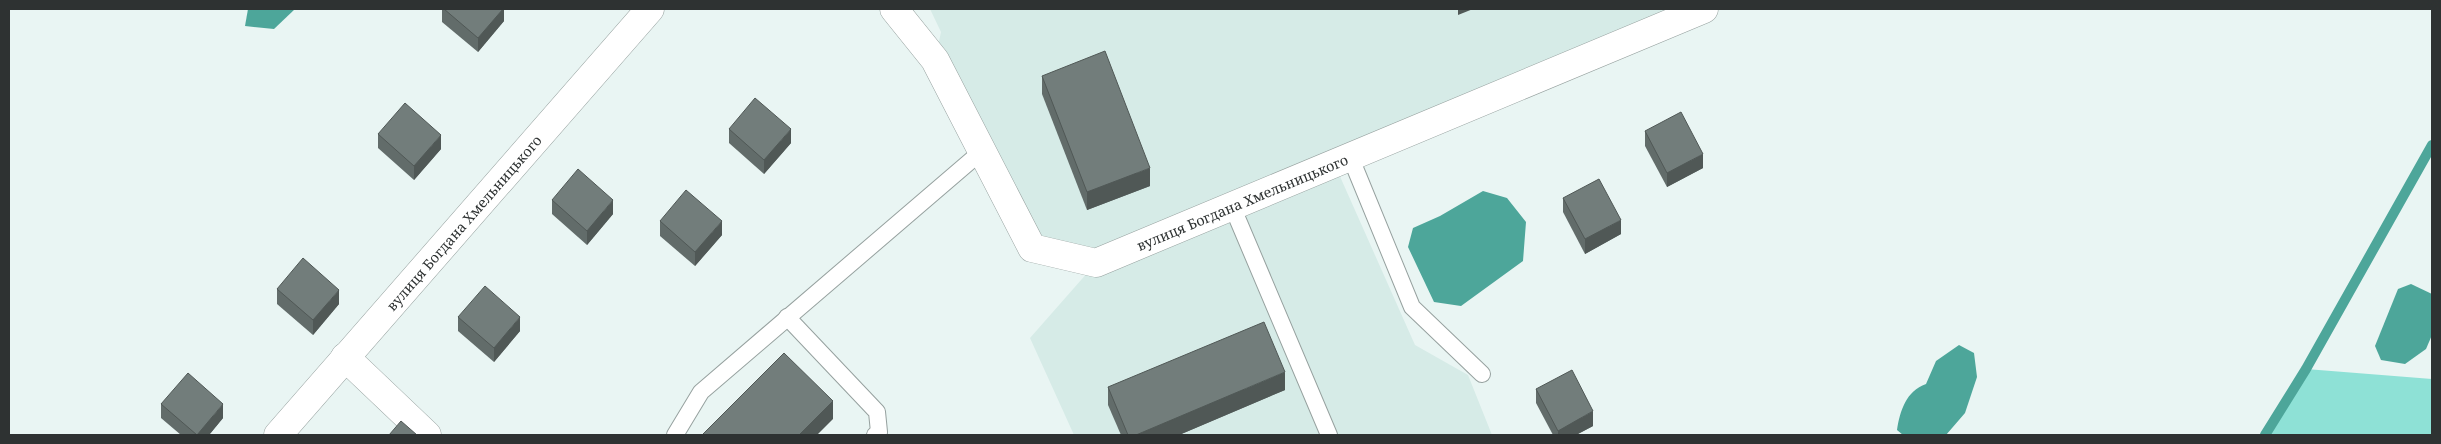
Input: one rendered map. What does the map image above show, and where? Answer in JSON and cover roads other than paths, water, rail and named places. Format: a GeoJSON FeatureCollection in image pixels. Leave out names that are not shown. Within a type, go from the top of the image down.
{"type":"FeatureCollection","features":[{"type":"Feature","properties":{"kind":"street","name":"вулиця Богдана Хмельницького"},"geometry":{"type":"LineString","coordinates":[[278,435],[650,9]]}},
{"type":"Feature","properties":{"kind":"street","name":"вулиця Богдана Хмельницького"},"geometry":{"type":"LineString","coordinates":[[894,9],[935,60],[1032,248],[1096,263],[1704,9]]}},
{"type":"Feature","properties":{"kind":"street"},"geometry":{"type":"LineString","coordinates":[[345,357],[427,435]]}},
{"type":"Feature","properties":{"kind":"lane"},"geometry":{"type":"LineString","coordinates":[[675,435],[701,392],[982,151]]}},
{"type":"Feature","properties":{"kind":"lane"},"geometry":{"type":"LineString","coordinates":[[1350,156],[1412,307],[1482,374]]}},
{"type":"Feature","properties":{"kind":"lane"},"geometry":{"type":"LineString","coordinates":[[1232,206],[1329,435]]}},
{"type":"Feature","properties":{"kind":"lane"},"geometry":{"type":"LineString","coordinates":[[787,317],[877,412],[879,432],[875,435]]}},
{"type":"Feature","properties":{"kind":"waterway"},"geometry":{"type":"LineString","coordinates":[[2265,435],[2306,369],[2432,145]]}}]}
